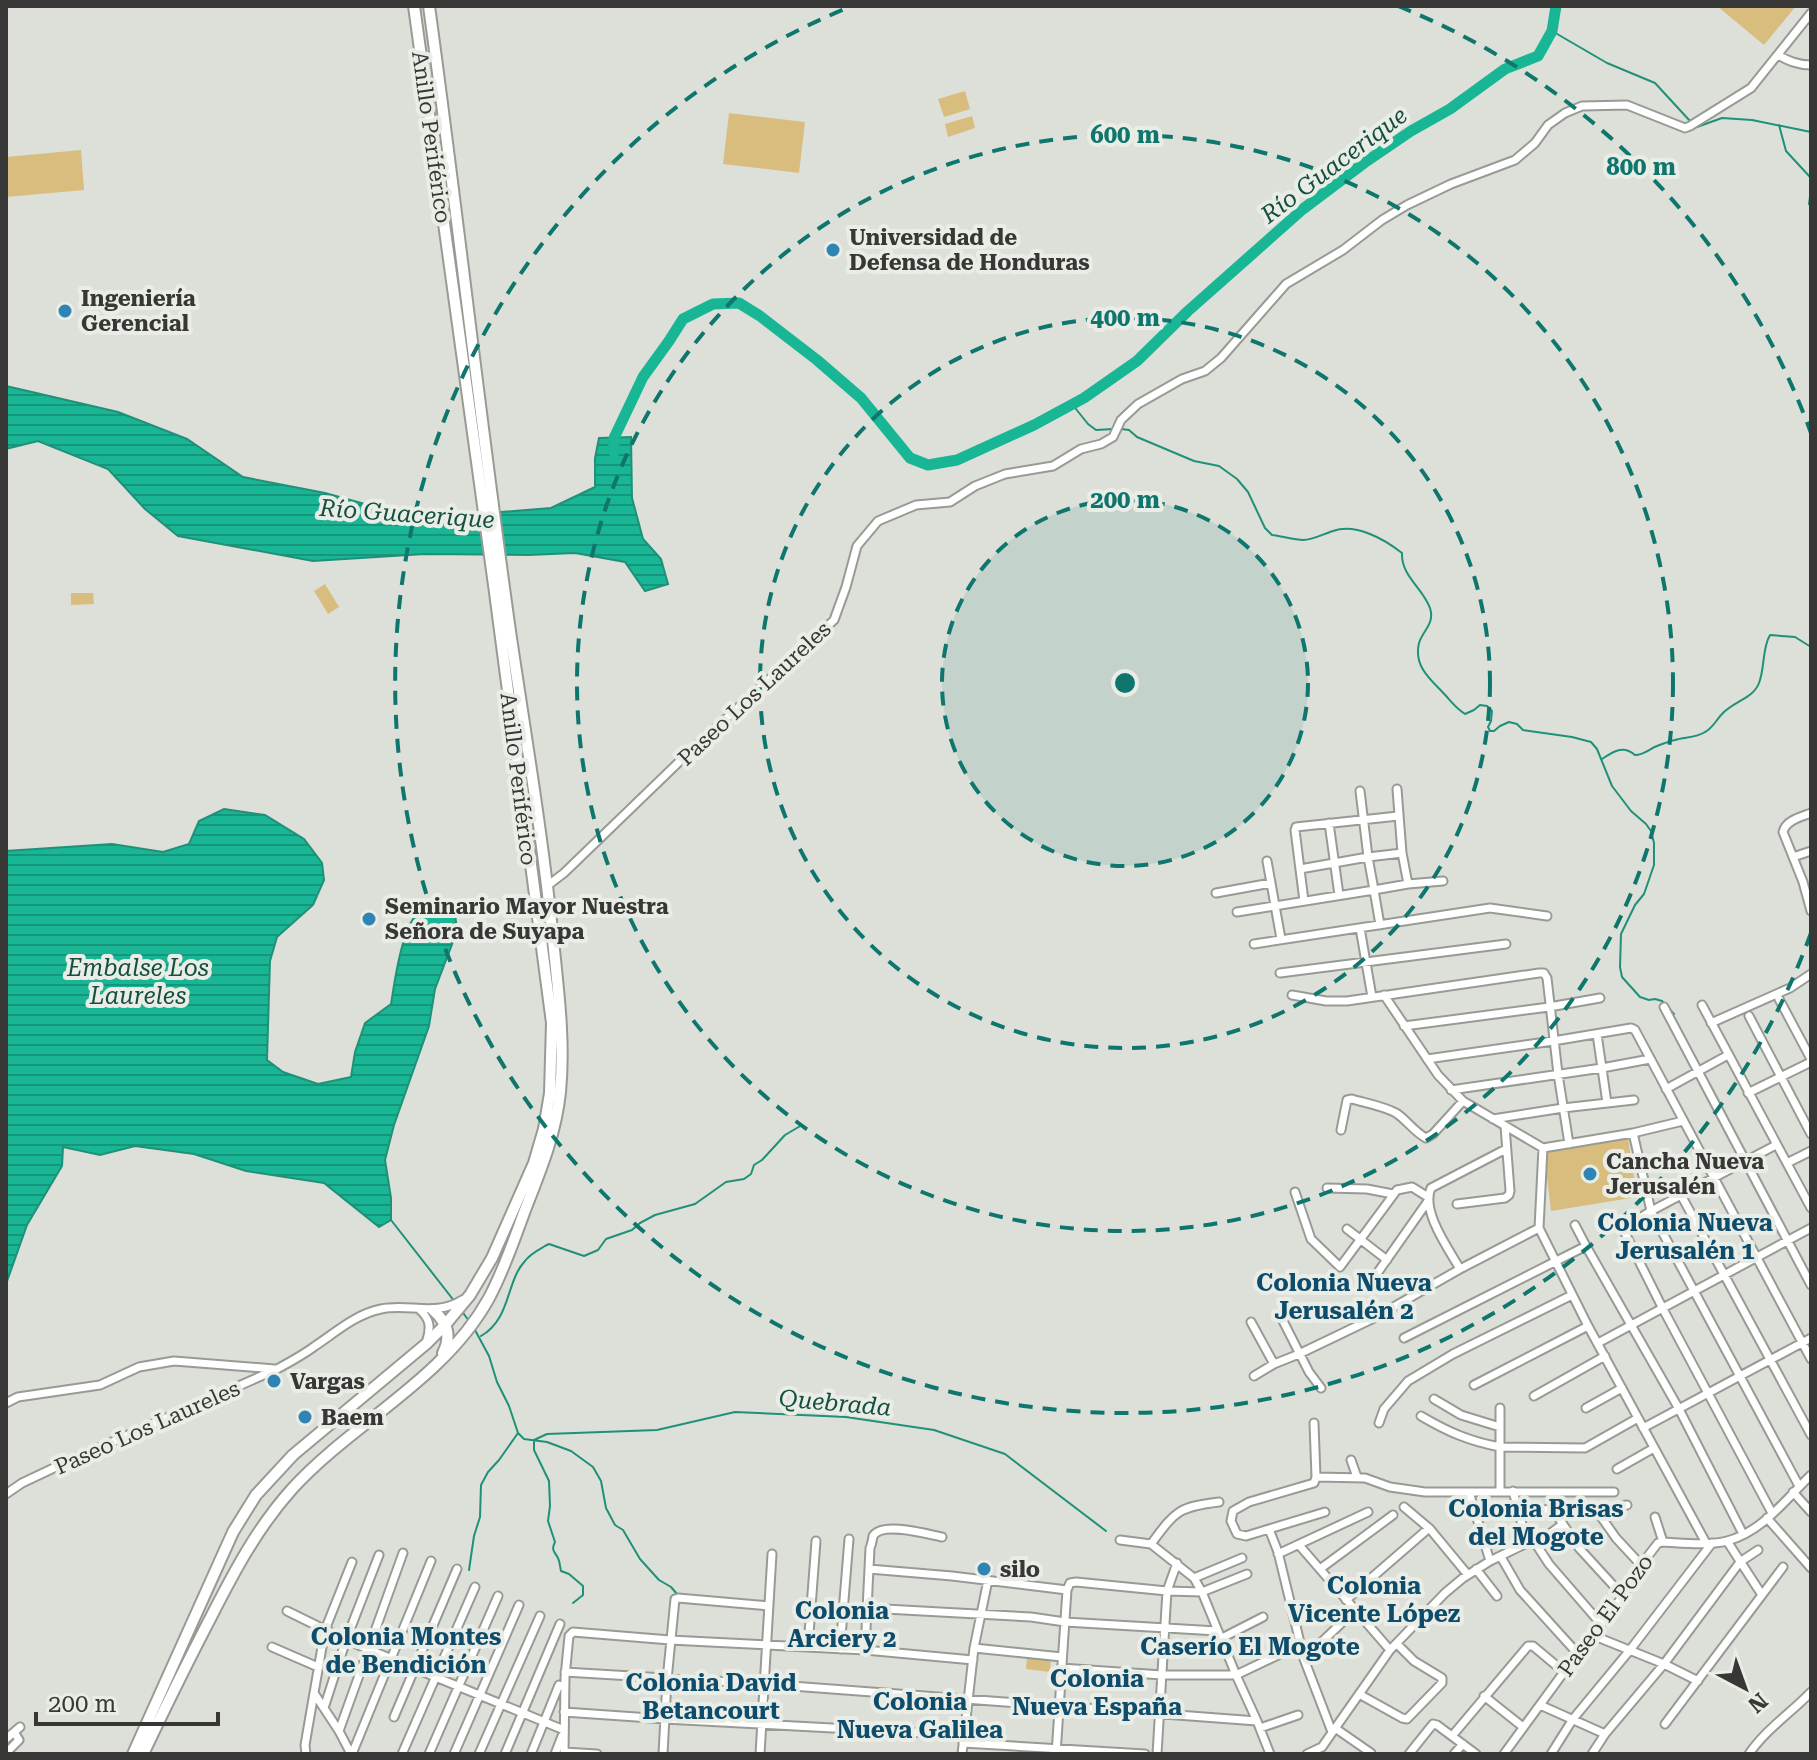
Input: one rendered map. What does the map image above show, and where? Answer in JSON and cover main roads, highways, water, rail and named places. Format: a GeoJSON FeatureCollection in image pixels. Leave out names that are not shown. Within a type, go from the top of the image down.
{"type":"FeatureCollection","features":[{"type":"Feature","properties":{"kind":"highway","name":"Anillo Periférico"},"geometry":{"type":"LineString","coordinates":[[143,1754],[244,1553],[265,1521],[305,1475],[439,1362],[487,1302],[506,1263],[542,1167],[560,1094],[562,1021],[547,886],[414,6]]}},
{"type":"Feature","properties":{"kind":"highway","name":"Anillo Periférico"},"geometry":{"type":"LineString","coordinates":[[429,6],[483,473]]}},
{"type":"Feature","properties":{"kind":"highway","name":"Anillo Periférico"},"geometry":{"type":"LineString","coordinates":[[133,1754],[241,1517],[276,1473],[322,1429],[426,1344],[470,1295],[492,1258],[534,1163],[550,1093],[552,1023],[499,584]]}},
{"type":"Feature","properties":{"kind":"highway"},"geometry":{"type":"LineString","coordinates":[[433,1310],[441,1317],[448,1335],[448,1344],[439,1362]]}},
{"type":"Feature","properties":{"kind":"highway"},"geometry":{"type":"LineString","coordinates":[[322,1429],[320,1446],[332,1451]]}},
{"type":"Feature","properties":{"kind":"water"},"geometry":{"type":"Polygon","coordinates":[[[6,386],[118,412],[187,439],[243,477],[325,493],[394,512],[440,517],[551,508],[595,487],[599,438],[631,437],[632,498],[643,539],[661,559],[668,584],[645,591],[625,562],[575,553],[425,554],[313,561],[178,536],[145,509],[108,469],[38,441],[6,449],[6,386]]]}},
{"type":"Feature","properties":{"kind":"water","name":"Embalse Los Laureles"},"geometry":{"type":"Polygon","coordinates":[[[224,809],[265,815],[304,839],[322,863],[324,880],[313,905],[277,937],[270,961],[267,1060],[283,1072],[318,1084],[351,1077],[355,1052],[365,1023],[391,1004],[402,946],[415,916],[423,906],[436,902],[446,903],[455,914],[457,931],[435,989],[429,1026],[385,1160],[391,1220],[379,1227],[324,1183],[246,1171],[194,1154],[135,1146],[100,1155],[63,1147],[62,1166],[27,1225],[6,1284],[6,851],[112,844],[163,852],[189,844],[199,821],[224,809]]]}},
{"type":"Feature","properties":{"kind":"waterway","name":"Río Guacerique"},"geometry":{"type":"LineString","coordinates":[[614,452],[614,438],[643,377],[683,319],[713,304],[739,303],[760,316],[861,398],[910,458],[928,465],[957,460],[1034,425],[1084,398],[1137,361],[1188,311],[1303,209],[1364,163],[1450,109],[1505,69],[1538,56],[1552,31],[1556,6]]}},
{"type":"Feature","properties":{"kind":"waterway","name":"Quebrada"},"geometry":{"type":"LineString","coordinates":[[1552,31],[1607,63],[1655,83],[1690,121]]}},
{"type":"Feature","properties":{"kind":"waterway","name":"Quebrada"},"geometry":{"type":"LineString","coordinates":[[1695,125],[1697,127],[1722,118],[1752,120],[1811,132]]}},
{"type":"Feature","properties":{"kind":"waterway"},"geometry":{"type":"LineString","coordinates":[[1779,125],[1786,151],[1811,181]]}},
{"type":"Feature","properties":{"kind":"waterway"},"geometry":{"type":"LineString","coordinates":[[1811,190],[1811,206]]}},
{"type":"Feature","properties":{"kind":"waterway","name":"Quebrada"},"geometry":{"type":"LineString","coordinates":[[1072,404],[1096,430],[1113,429]]}},
{"type":"Feature","properties":{"kind":"waterway","name":"Quebrada"},"geometry":{"type":"LineString","coordinates":[[1121,429],[1194,461],[1219,466],[1248,492],[1265,528],[1272,535],[1307,540],[1333,531],[1351,529],[1369,534],[1395,548],[1402,553],[1405,568],[1430,608],[1430,623],[1419,643],[1419,660],[1430,679],[1455,706],[1465,714],[1480,705],[1487,706],[1492,711],[1490,731],[1509,722],[1523,730],[1591,742],[1612,786],[1631,811],[1646,824],[1654,843],[1654,865],[1644,894],[1621,934],[1622,977],[1640,997],[1662,1001],[1674,1014]]}},
{"type":"Feature","properties":{"kind":"waterway","name":"Quebrada"},"geometry":{"type":"LineString","coordinates":[[1602,759],[1618,750],[1641,754],[1708,730],[1727,710],[1756,688],[1770,635],[1795,637],[1811,647]]}},
{"type":"Feature","properties":{"kind":"waterway"},"geometry":{"type":"LineString","coordinates":[[481,1336],[498,1320],[519,1269],[534,1252],[549,1244],[584,1256],[598,1250],[606,1239],[632,1230],[655,1215],[695,1204],[726,1182],[744,1179],[785,1135],[802,1125]]}},
{"type":"Feature","properties":{"kind":"waterway"},"geometry":{"type":"LineString","coordinates":[[391,1220],[455,1302]]}},
{"type":"Feature","properties":{"kind":"waterway"},"geometry":{"type":"LineString","coordinates":[[461,1310],[469,1321]]}},
{"type":"Feature","properties":{"kind":"waterway"},"geometry":{"type":"LineString","coordinates":[[475,1330],[489,1356],[518,1433],[524,1439],[547,1442],[571,1451],[593,1467],[601,1481],[606,1508],[615,1525],[623,1530],[640,1559],[677,1594]]}},
{"type":"Feature","properties":{"kind":"waterway","name":"Quebrada"},"geometry":{"type":"LineString","coordinates":[[534,1440],[547,1434],[657,1430],[735,1412],[846,1417],[934,1430],[1005,1454],[1106,1531]]}},
{"type":"Feature","properties":{"kind":"waterway"},"geometry":{"type":"LineString","coordinates":[[469,1570],[480,1517],[481,1485],[518,1433]]}},
{"type":"Feature","properties":{"kind":"waterway"},"geometry":{"type":"LineString","coordinates":[[534,1442],[534,1450],[549,1481],[548,1521],[561,1571],[583,1586],[583,1595],[573,1603]]}},
{"type":"Feature","properties":{"kind":"place","name":"Universidad de Defensa de Honduras"},"geometry":{"type":"Point","coordinates":[833,250]}},
{"type":"Feature","properties":{"kind":"place","name":"Ingeniería Gerencial"},"geometry":{"type":"Point","coordinates":[65,311]}},
{"type":"Feature","properties":{"kind":"place","name":"Seminario Mayor Nuestra Señora de Suyapa"},"geometry":{"type":"Point","coordinates":[369,919]}},
{"type":"Feature","properties":{"kind":"place","name":"Cancha Nueva Jerusalén"},"geometry":{"type":"Point","coordinates":[1590,1174]}},
{"type":"Feature","properties":{"kind":"place","name":"Vargas"},"geometry":{"type":"Point","coordinates":[274,1381]}},
{"type":"Feature","properties":{"kind":"place","name":"Baem"},"geometry":{"type":"Point","coordinates":[305,1417]}},
{"type":"Feature","properties":{"kind":"place","name":"silo"},"geometry":{"type":"Point","coordinates":[984,1569]}},
{"type":"Feature","properties":{"kind":"district","name":"Colonia Nueva Jerusalén 1"},"geometry":{"type":"Point","coordinates":[1685,1237]}},
{"type":"Feature","properties":{"kind":"district","name":"Colonia Nueva Jerusalén 2"},"geometry":{"type":"Point","coordinates":[1344,1297]}},
{"type":"Feature","properties":{"kind":"district","name":"Colonia Brisas del Mogote"},"geometry":{"type":"Point","coordinates":[1536,1523]}},
{"type":"Feature","properties":{"kind":"district","name":"Colonia Vicente López"},"geometry":{"type":"Point","coordinates":[1374,1600]}},
{"type":"Feature","properties":{"kind":"district","name":"Colonia Arciery 2"},"geometry":{"type":"Point","coordinates":[842,1625]}},
{"type":"Feature","properties":{"kind":"district","name":"Caserío El Mogote"},"geometry":{"type":"Point","coordinates":[1250,1647]}},
{"type":"Feature","properties":{"kind":"district","name":"Colonia Montes de Bendición"},"geometry":{"type":"Point","coordinates":[406,1651]}},
{"type":"Feature","properties":{"kind":"district","name":"Colonia Nueva España"},"geometry":{"type":"Point","coordinates":[1097,1693]}},
{"type":"Feature","properties":{"kind":"district","name":"Colonia David Betancourt"},"geometry":{"type":"Point","coordinates":[711,1697]}},
{"type":"Feature","properties":{"kind":"district","name":"Colonia Nueva Galilea"},"geometry":{"type":"Point","coordinates":[920,1716]}}]}
